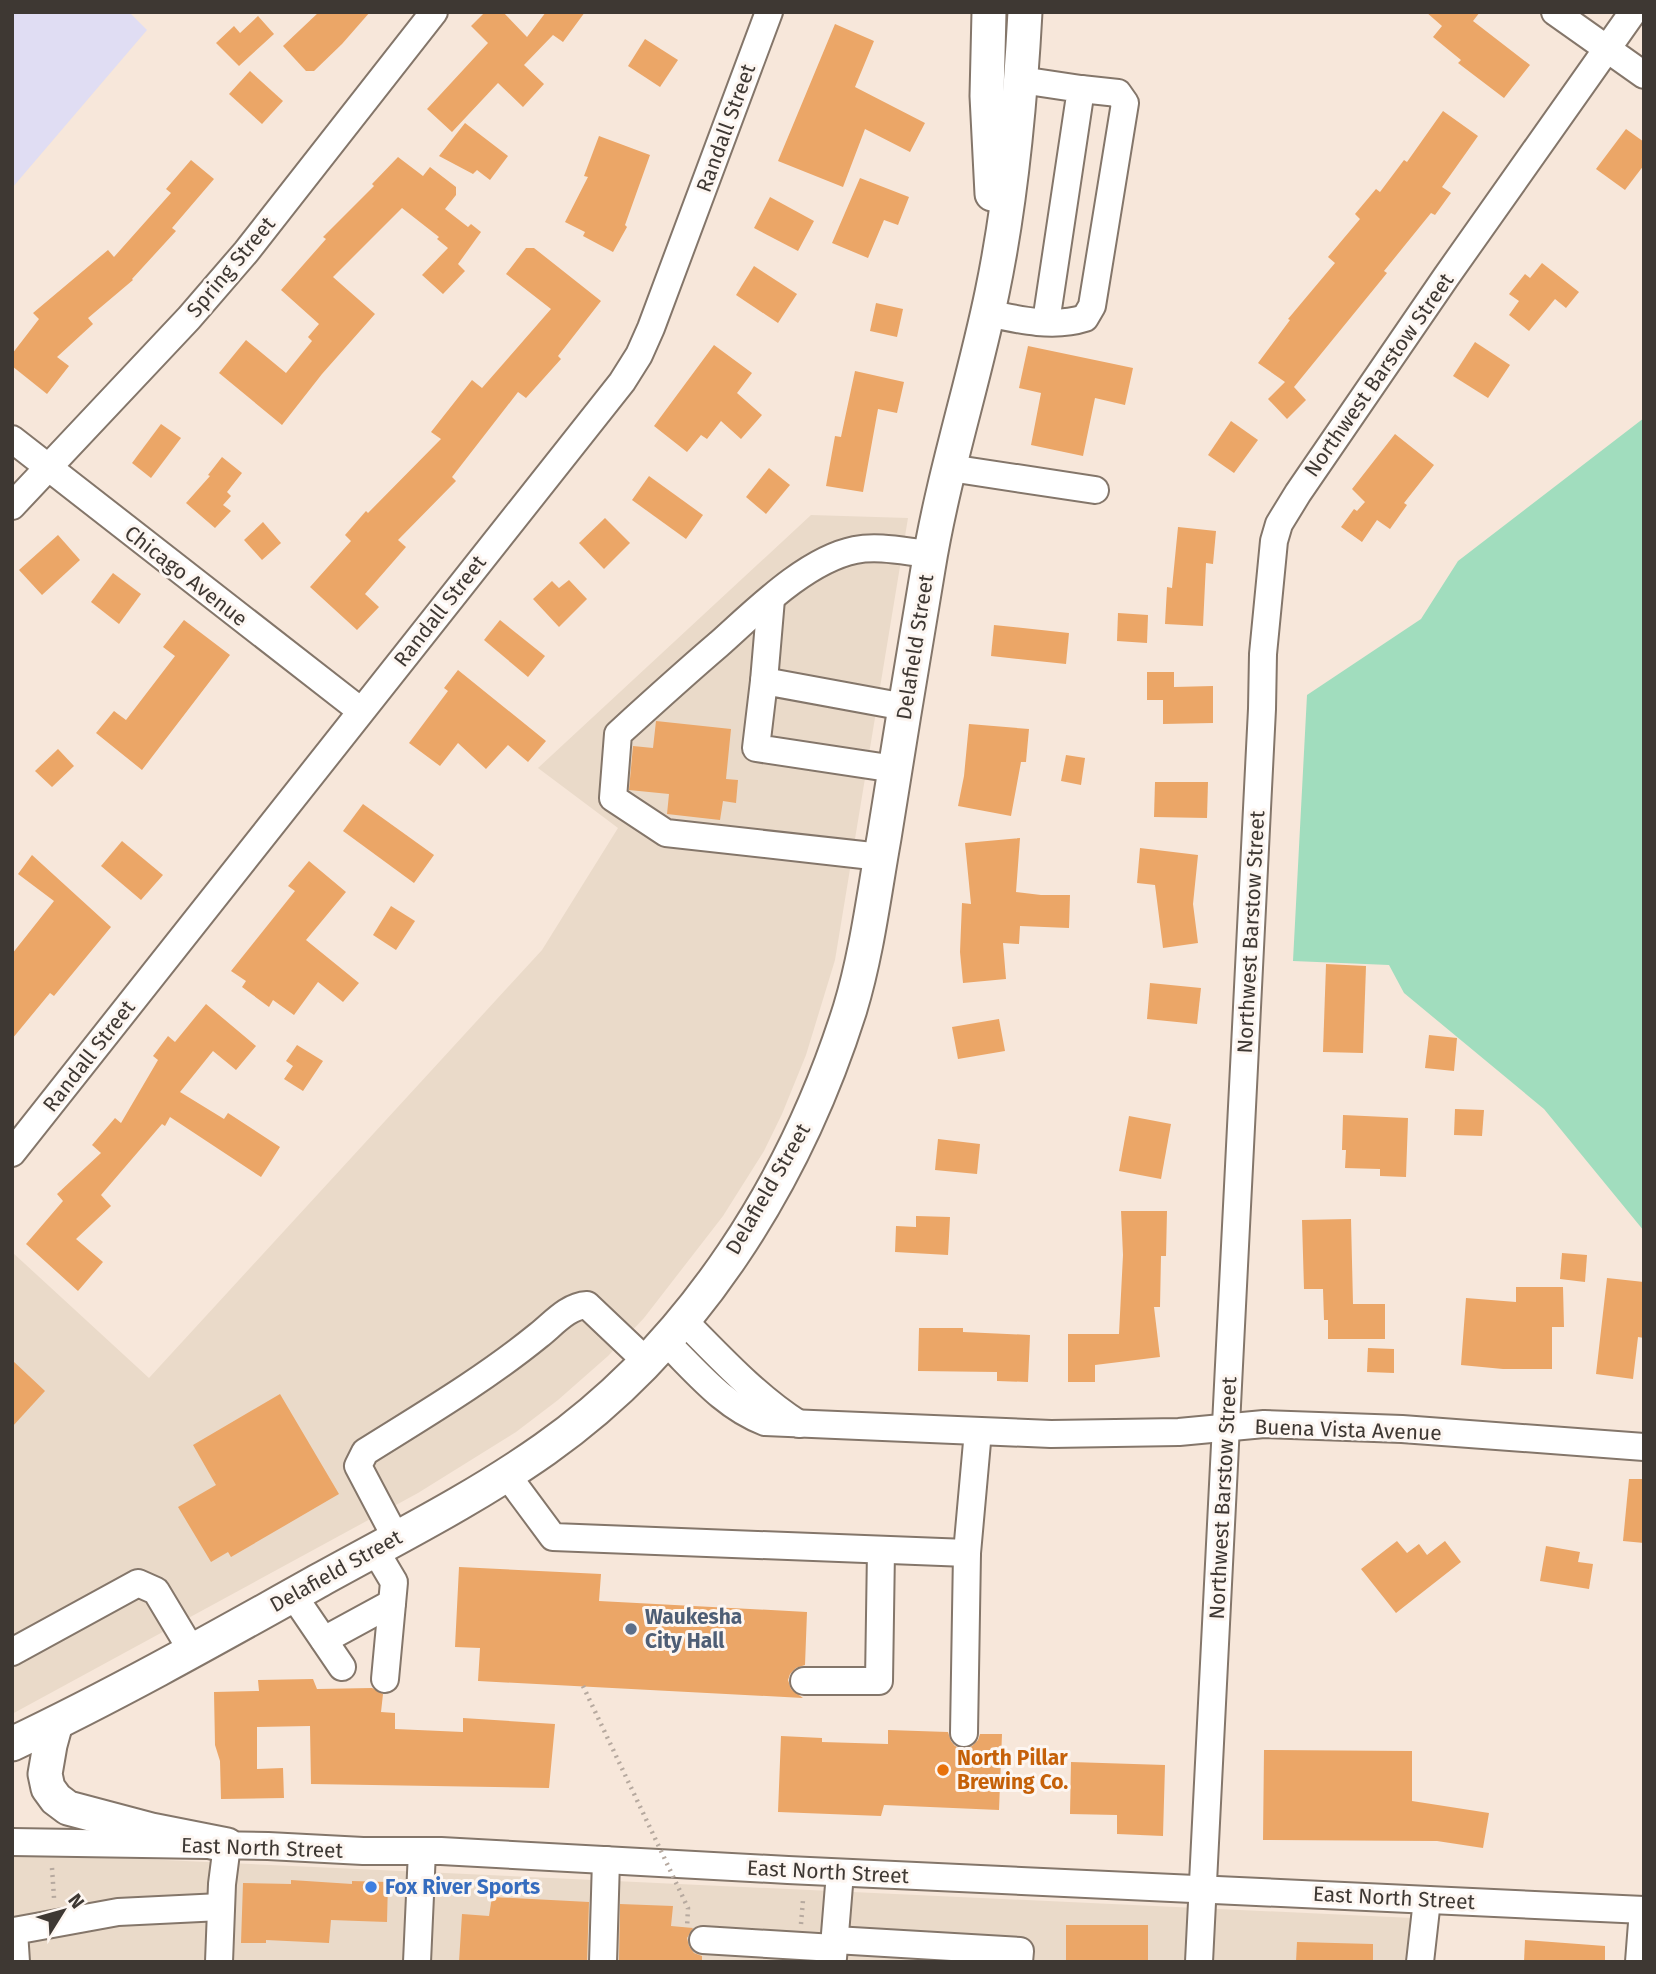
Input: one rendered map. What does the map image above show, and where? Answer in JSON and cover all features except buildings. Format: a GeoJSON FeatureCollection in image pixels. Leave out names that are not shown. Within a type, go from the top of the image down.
{"type":"FeatureCollection","features":[{"type":"Feature","properties":{"kind":"main road","name":"Delafield Street"},"geometry":{"type":"LineString","coordinates":[[989,12],[987,96],[996,267]]}},
{"type":"Feature","properties":{"kind":"main road","name":"Delafield Street"},"geometry":{"type":"LineString","coordinates":[[12,1744],[192,1651],[507,1475],[594,1412],[664,1340],[746,1235],[802,1135],[831,1065],[852,1003],[868,932],[930,554],[996,267],[1019,112],[1025,12]]}},
{"type":"Feature","properties":{"kind":"main road"},"geometry":{"type":"LineString","coordinates":[[56,1723],[46,1774],[48,1788],[56,1799],[68,1808],[151,1830],[227,1845]]}},
{"type":"Feature","properties":{"kind":"street","name":"Spring Street"},"geometry":{"type":"LineString","coordinates":[[12,506],[189,318],[246,252],[434,12]]}},
{"type":"Feature","properties":{"kind":"street","name":"Randall Street"},"geometry":{"type":"LineString","coordinates":[[12,1153],[622,382],[639,355],[769,12]]}},
{"type":"Feature","properties":{"kind":"street"},"geometry":{"type":"LineString","coordinates":[[1555,12],[1644,75]]}},
{"type":"Feature","properties":{"kind":"street","name":"Northwest Barstow Street"},"geometry":{"type":"LineString","coordinates":[[1199,1962],[1261,750],[1263,654],[1274,541],[1279,524],[1298,493],[1633,12]]}},
{"type":"Feature","properties":{"kind":"street"},"geometry":{"type":"LineString","coordinates":[[987,313],[1046,323],[1069,323],[1085,318],[1092,306],[1125,103],[1118,93],[1021,80]]}},
{"type":"Feature","properties":{"kind":"street"},"geometry":{"type":"LineString","coordinates":[[1046,323],[1081,89]]}},
{"type":"Feature","properties":{"kind":"street","name":"Chicago Avenue"},"geometry":{"type":"LineString","coordinates":[[12,439],[362,711]]}},
{"type":"Feature","properties":{"kind":"street"},"geometry":{"type":"LineString","coordinates":[[950,468],[1095,489]]}},
{"type":"Feature","properties":{"kind":"street"},"geometry":{"type":"LineString","coordinates":[[880,857],[666,833],[613,798],[618,734],[771,599],[826,559],[856,550],[882,549],[930,554]]}},
{"type":"Feature","properties":{"kind":"street"},"geometry":{"type":"LineString","coordinates":[[771,599],[756,748],[895,769]]}},
{"type":"Feature","properties":{"kind":"street"},"geometry":{"type":"LineString","coordinates":[[764,681],[905,706]]}},
{"type":"Feature","properties":{"kind":"street","name":"Buena Vista Avenue"},"geometry":{"type":"LineString","coordinates":[[386,1544],[358,1466],[365,1452],[518,1351],[575,1306],[587,1305],[664,1340],[723,1399],[745,1414],[765,1422],[1089,1433],[1180,1432],[1264,1424],[1402,1429],[1644,1447]]}},
{"type":"Feature","properties":{"kind":"street"},"geometry":{"type":"LineString","coordinates":[[964,1733],[967,1553],[978,1431]]}},
{"type":"Feature","properties":{"kind":"street"},"geometry":{"type":"LineString","coordinates":[[507,1475],[553,1537],[967,1553]]}},
{"type":"Feature","properties":{"kind":"street"},"geometry":{"type":"LineString","coordinates":[[385,1679],[394,1582],[386,1544]]}},
{"type":"Feature","properties":{"kind":"street"},"geometry":{"type":"LineString","coordinates":[[804,1681],[879,1681],[881,1550]]}},
{"type":"Feature","properties":{"kind":"street"},"geometry":{"type":"LineString","coordinates":[[12,1652],[138,1583],[156,1591],[192,1651]]}},
{"type":"Feature","properties":{"kind":"street"},"geometry":{"type":"LineString","coordinates":[[293,1595],[342,1667]]}},
{"type":"Feature","properties":{"kind":"street"},"geometry":{"type":"LineString","coordinates":[[324,1640],[392,1603]]}},
{"type":"Feature","properties":{"kind":"street","name":"East North Street"},"geometry":{"type":"LineString","coordinates":[[12,1842],[422,1851],[1643,1910]]}},
{"type":"Feature","properties":{"kind":"street"},"geometry":{"type":"LineString","coordinates":[[219,1962],[227,1845]]}},
{"type":"Feature","properties":{"kind":"street"},"geometry":{"type":"LineString","coordinates":[[417,1962],[422,1851]]}},
{"type":"Feature","properties":{"kind":"street"},"geometry":{"type":"LineString","coordinates":[[603,1962],[606,1860]]}},
{"type":"Feature","properties":{"kind":"street"},"geometry":{"type":"LineString","coordinates":[[834,1950],[840,1873]]}},
{"type":"Feature","properties":{"kind":"street"},"geometry":{"type":"LineString","coordinates":[[1420,1962],[1427,1900]]}},
{"type":"Feature","properties":{"kind":"street"},"geometry":{"type":"LineString","coordinates":[[16,1962],[13,1931],[118,1913],[221,1907]]}},
{"type":"Feature","properties":{"kind":"street"},"geometry":{"type":"LineString","coordinates":[[1639,1962],[1643,1910]]}},
{"type":"Feature","properties":{"kind":"street"},"geometry":{"type":"LineString","coordinates":[[695,1934],[834,1950],[1020,1951],[1019,1962]]}},
{"type":"Feature","properties":{"kind":"path"},"geometry":{"type":"LineString","coordinates":[[583,1686],[688,1908],[695,1934]]}},
{"type":"Feature","properties":{"kind":"shaded area"},"geometry":{"type":"Polygon","coordinates":[[[12,12],[129,12],[147,30],[12,188],[12,12]]]}},
{"type":"Feature","properties":{"kind":"shaded area"},"geometry":{"type":"Polygon","coordinates":[[[811,515],[908,518],[835,960],[806,1055],[782,1114],[764,1151],[723,1216],[644,1318],[608,1356],[516,1432],[418,1493],[12,1714],[12,1252],[149,1378],[542,950],[618,828],[538,768],[811,515]]]}},
{"type":"Feature","properties":{"kind":"shaded area"},"geometry":{"type":"Polygon","coordinates":[[[12,1853],[1413,1918],[1415,1962],[12,1962],[12,1853]]]}},
{"type":"Feature","properties":{"kind":"green space"},"geometry":{"type":"Polygon","coordinates":[[[1644,418],[1644,1231],[1544,1109],[1404,993],[1389,965],[1293,961],[1307,695],[1421,619],[1458,561],[1644,418]]]}},
{"type":"Feature","properties":{"kind":"place","name":"Waukesha City Hall"},"geometry":{"type":"Point","coordinates":[631,1629]}},
{"type":"Feature","properties":{"kind":"place","name":"North Pillar Brewing Co."},"geometry":{"type":"Point","coordinates":[943,1770]}},
{"type":"Feature","properties":{"kind":"place","name":"Fox River Sports"},"geometry":{"type":"Point","coordinates":[371,1887]}}]}
